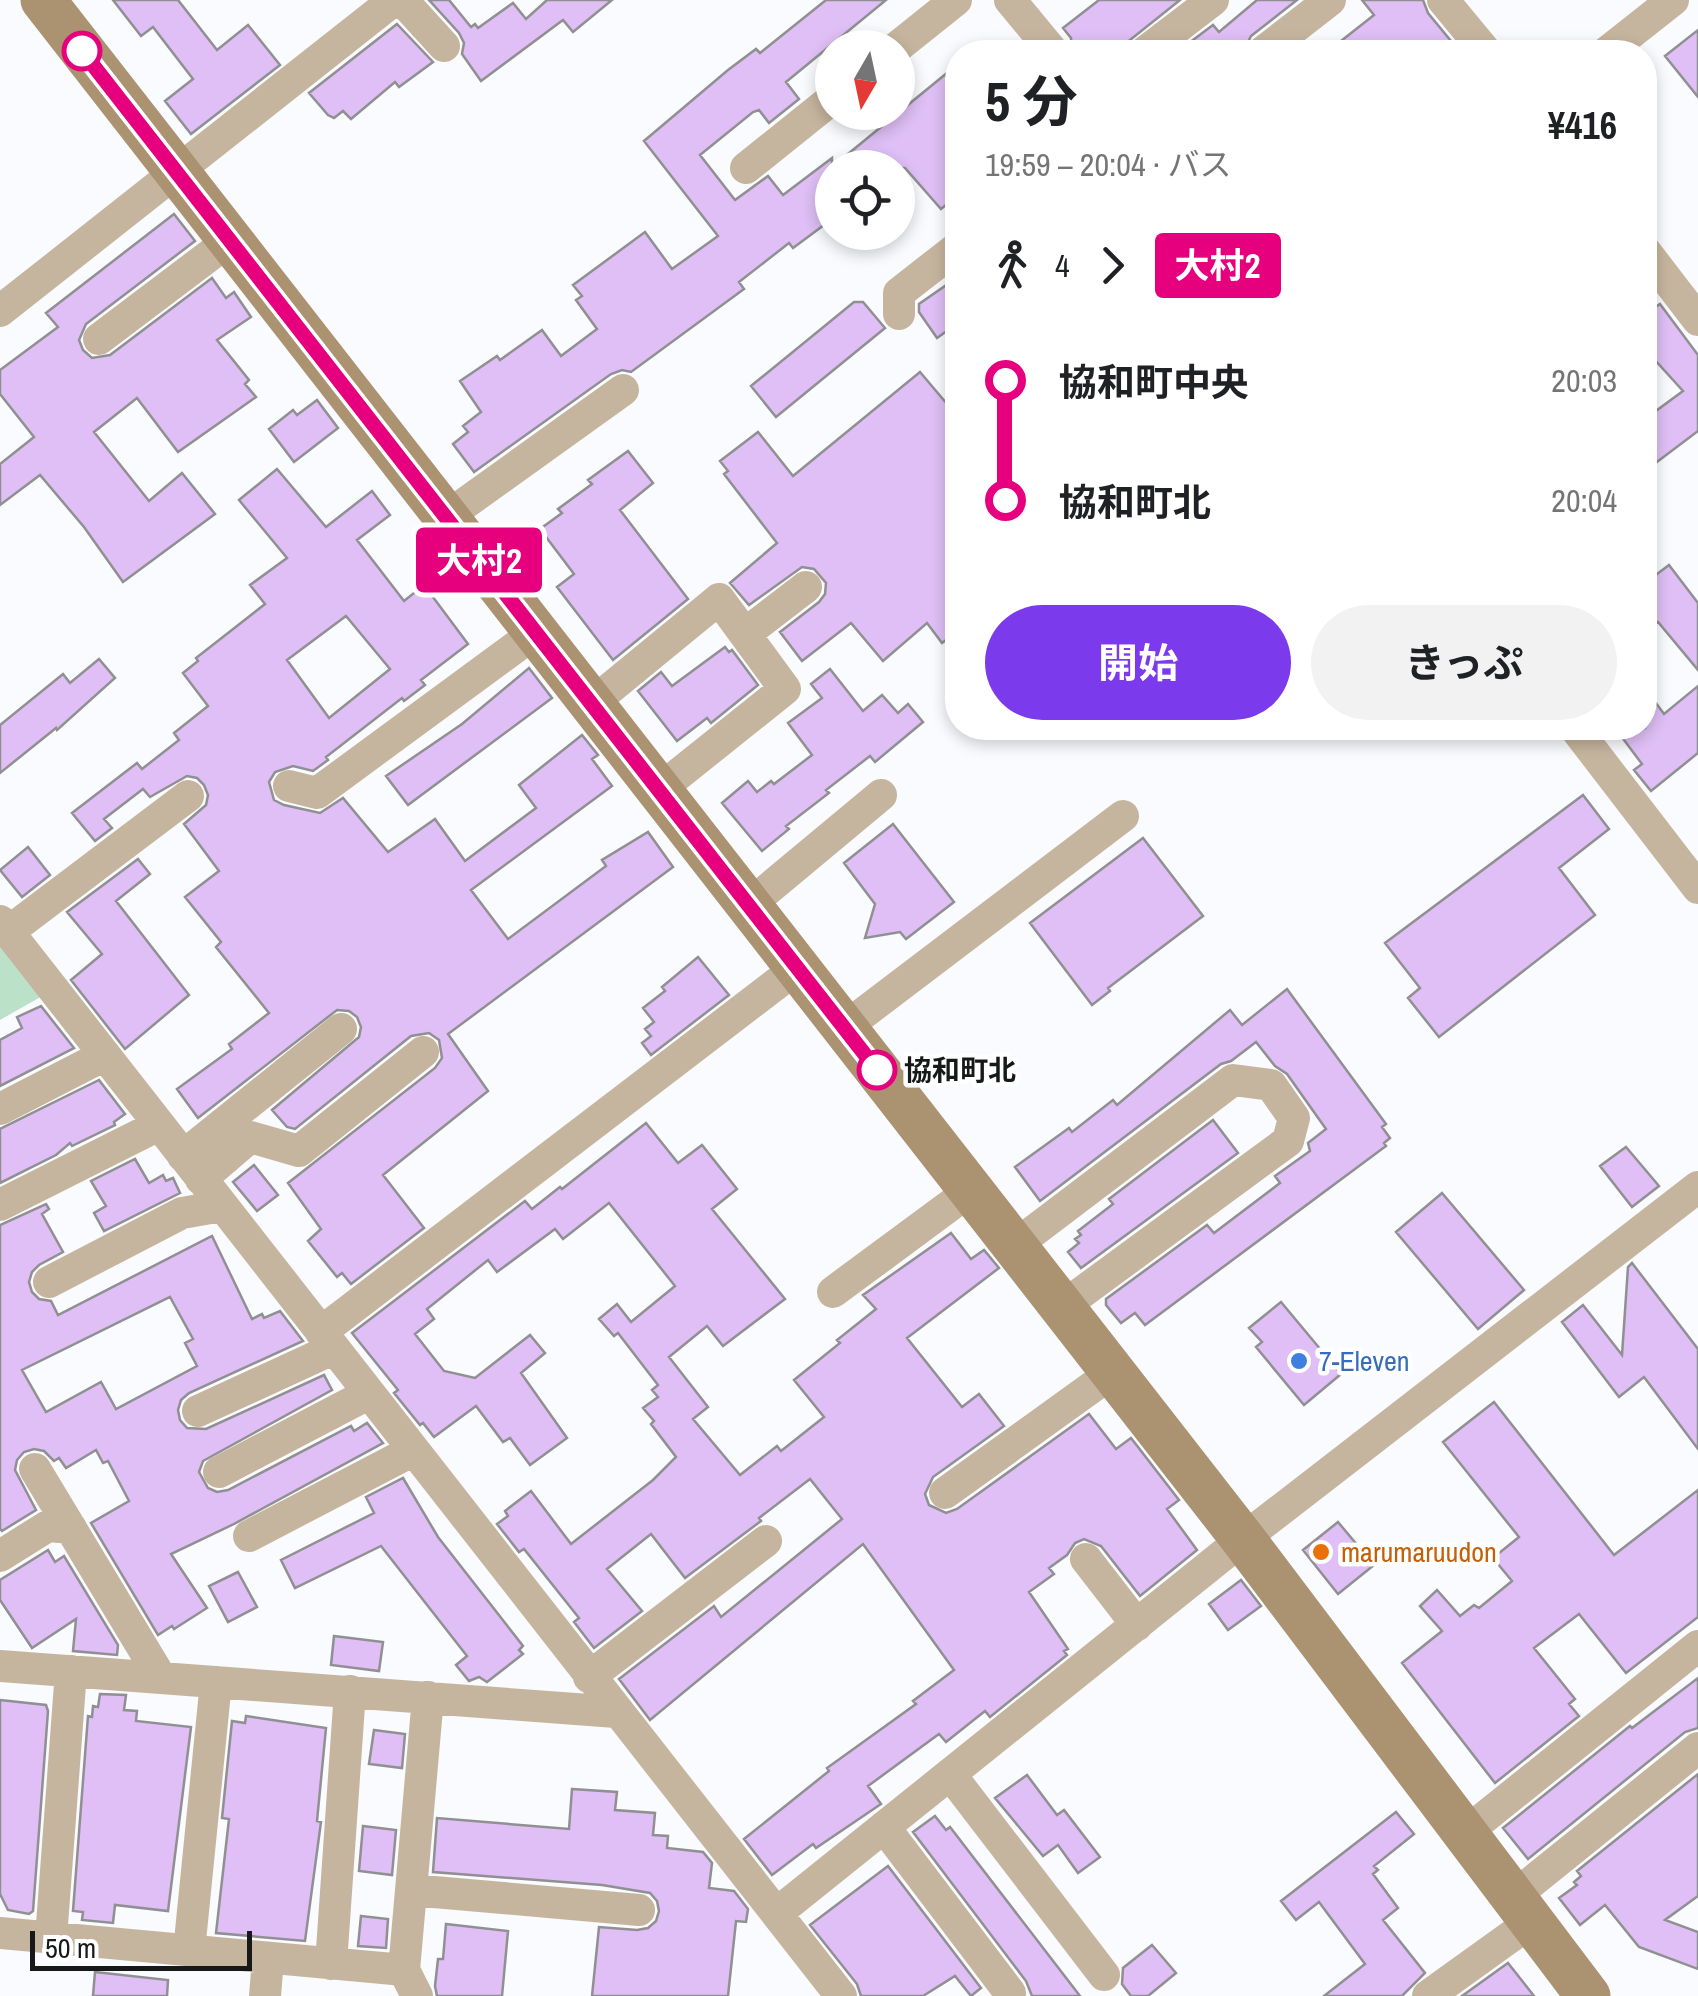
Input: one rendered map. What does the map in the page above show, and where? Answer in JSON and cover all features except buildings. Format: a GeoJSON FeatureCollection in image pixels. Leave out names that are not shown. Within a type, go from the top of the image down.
{"type":"FeatureCollection","features":[{"type":"Feature","properties":{"kind":"street"},"geometry":{"type":"LineString","coordinates":[[43,0],[1243,1539],[1522,1909],[1578,1993]]}},
{"type":"Feature","properties":{"kind":"street"},"geometry":{"type":"LineString","coordinates":[[0,311],[394,0]]}},
{"type":"Feature","properties":{"kind":"street"},"geometry":{"type":"LineString","coordinates":[[402,0],[444,46]]}},
{"type":"Feature","properties":{"kind":"street"},"geometry":{"type":"LineString","coordinates":[[915,33],[956,0]]}},
{"type":"Feature","properties":{"kind":"street"},"geometry":{"type":"LineString","coordinates":[[1160,40],[1213,0]]}},
{"type":"Feature","properties":{"kind":"street"},"geometry":{"type":"LineString","coordinates":[[1278,40],[1330,0]]}},
{"type":"Feature","properties":{"kind":"street"},"geometry":{"type":"LineString","coordinates":[[1444,0],[1476,40]]}},
{"type":"Feature","properties":{"kind":"street"},"geometry":{"type":"LineString","coordinates":[[1622,40],[1673,0]]}},
{"type":"Feature","properties":{"kind":"street"},"geometry":{"type":"LineString","coordinates":[[1028,6],[1046,40]]}},
{"type":"Feature","properties":{"kind":"street"},"geometry":{"type":"LineString","coordinates":[[746,168],[815,112]]}},
{"type":"Feature","properties":{"kind":"street"},"geometry":{"type":"LineString","coordinates":[[98,340],[230,240]]}},
{"type":"Feature","properties":{"kind":"street"},"geometry":{"type":"LineString","coordinates":[[900,314],[898,293],[945,257]]}},
{"type":"Feature","properties":{"kind":"street"},"geometry":{"type":"LineString","coordinates":[[1657,267],[1698,320]]}},
{"type":"Feature","properties":{"kind":"street"},"geometry":{"type":"LineString","coordinates":[[446,517],[623,390]]}},
{"type":"Feature","properties":{"kind":"street"},"geometry":{"type":"LineString","coordinates":[[746,633],[806,587]]}},
{"type":"Feature","properties":{"kind":"street"},"geometry":{"type":"LineString","coordinates":[[591,704],[719,600],[746,633],[785,690],[660,789]]}},
{"type":"Feature","properties":{"kind":"street"},"geometry":{"type":"LineString","coordinates":[[289,786],[317,794],[536,632]]}},
{"type":"Feature","properties":{"kind":"street"},"geometry":{"type":"LineString","coordinates":[[1584,740],[1698,888]]}},
{"type":"Feature","properties":{"kind":"street"},"geometry":{"type":"LineString","coordinates":[[749,906],[881,795]]}},
{"type":"Feature","properties":{"kind":"street"},"geometry":{"type":"LineString","coordinates":[[188,796],[4,926],[842,1996]]}},
{"type":"Feature","properties":{"kind":"street"},"geometry":{"type":"LineString","coordinates":[[844,1028],[1123,816]]}},
{"type":"Feature","properties":{"kind":"street"},"geometry":{"type":"LineString","coordinates":[[198,1411],[327,1341],[797,968]]}},
{"type":"Feature","properties":{"kind":"street"},"geometry":{"type":"LineString","coordinates":[[192,1168],[341,1030]]}},
{"type":"Feature","properties":{"kind":"street"},"geometry":{"type":"LineString","coordinates":[[192,1168],[250,1137],[299,1152],[423,1052]]}},
{"type":"Feature","properties":{"kind":"street"},"geometry":{"type":"LineString","coordinates":[[0,1109],[105,1055]]}},
{"type":"Feature","properties":{"kind":"street"},"geometry":{"type":"LineString","coordinates":[[1014,1246],[1233,1080],[1271,1085],[1294,1118],[1288,1141],[1062,1307]]}},
{"type":"Feature","properties":{"kind":"street"},"geometry":{"type":"LineString","coordinates":[[0,1205],[159,1125]]}},
{"type":"Feature","properties":{"kind":"street"},"geometry":{"type":"LineString","coordinates":[[777,1913],[1243,1539],[1698,1187]]}},
{"type":"Feature","properties":{"kind":"street"},"geometry":{"type":"LineString","coordinates":[[833,1292],[971,1190]]}},
{"type":"Feature","properties":{"kind":"street"},"geometry":{"type":"LineString","coordinates":[[49,1282],[182,1213],[222,1206]]}},
{"type":"Feature","properties":{"kind":"street"},"geometry":{"type":"LineString","coordinates":[[945,1493],[1113,1372]]}},
{"type":"Feature","properties":{"kind":"street"},"geometry":{"type":"LineString","coordinates":[[219,1472],[368,1394]]}},
{"type":"Feature","properties":{"kind":"street"},"geometry":{"type":"LineString","coordinates":[[249,1536],[412,1450]]}},
{"type":"Feature","properties":{"kind":"street"},"geometry":{"type":"LineString","coordinates":[[35,1469],[162,1678]]}},
{"type":"Feature","properties":{"kind":"street"},"geometry":{"type":"LineString","coordinates":[[0,1556],[48,1526],[71,1528]]}},
{"type":"Feature","properties":{"kind":"street"},"geometry":{"type":"LineString","coordinates":[[589,1677],[766,1541]]}},
{"type":"Feature","properties":{"kind":"street"},"geometry":{"type":"LineString","coordinates":[[1086,1559],[1137,1625]]}},
{"type":"Feature","properties":{"kind":"street"},"geometry":{"type":"LineString","coordinates":[[1465,1833],[1698,1646]]}},
{"type":"Feature","properties":{"kind":"street"},"geometry":{"type":"LineString","coordinates":[[0,1666],[616,1712]]}},
{"type":"Feature","properties":{"kind":"street"},"geometry":{"type":"LineString","coordinates":[[51,1938],[71,1671]]}},
{"type":"Feature","properties":{"kind":"street"},"geometry":{"type":"LineString","coordinates":[[188,1951],[216,1682]]}},
{"type":"Feature","properties":{"kind":"street"},"geometry":{"type":"LineString","coordinates":[[331,1964],[350,1691]]}},
{"type":"Feature","properties":{"kind":"street"},"geometry":{"type":"LineString","coordinates":[[0,1933],[331,1964],[410,1983],[411,1890],[428,1697]]}},
{"type":"Feature","properties":{"kind":"street"},"geometry":{"type":"LineString","coordinates":[[1428,1996],[1698,1748]]}},
{"type":"Feature","properties":{"kind":"street"},"geometry":{"type":"LineString","coordinates":[[950,1774],[1104,1975]]}},
{"type":"Feature","properties":{"kind":"street"},"geometry":{"type":"LineString","coordinates":[[884,1826],[1010,1993]]}},
{"type":"Feature","properties":{"kind":"street"},"geometry":{"type":"LineString","coordinates":[[411,1890],[639,1910]]}},
{"type":"Feature","properties":{"kind":"street"},"geometry":{"type":"LineString","coordinates":[[264,1996],[268,1959]]}},
{"type":"Feature","properties":{"kind":"green space"},"geometry":{"type":"Polygon","coordinates":[[[0,940],[44,995],[0,1020],[0,940]]]}},
{"type":"Feature","properties":{"kind":"bus line","name":"大村2"},"geometry":{"type":"LineString","coordinates":[[82,51],[877,1070]]}},
{"type":"Feature","properties":{"kind":"place","name":"協和町北"},"geometry":{"type":"Point","coordinates":[877,1070]}},
{"type":"Feature","properties":{"kind":"place","name":"7-Eleven"},"geometry":{"type":"Point","coordinates":[1299,1361]}},
{"type":"Feature","properties":{"kind":"place","name":"marumaruudon"},"geometry":{"type":"Point","coordinates":[1321,1552]}}]}
